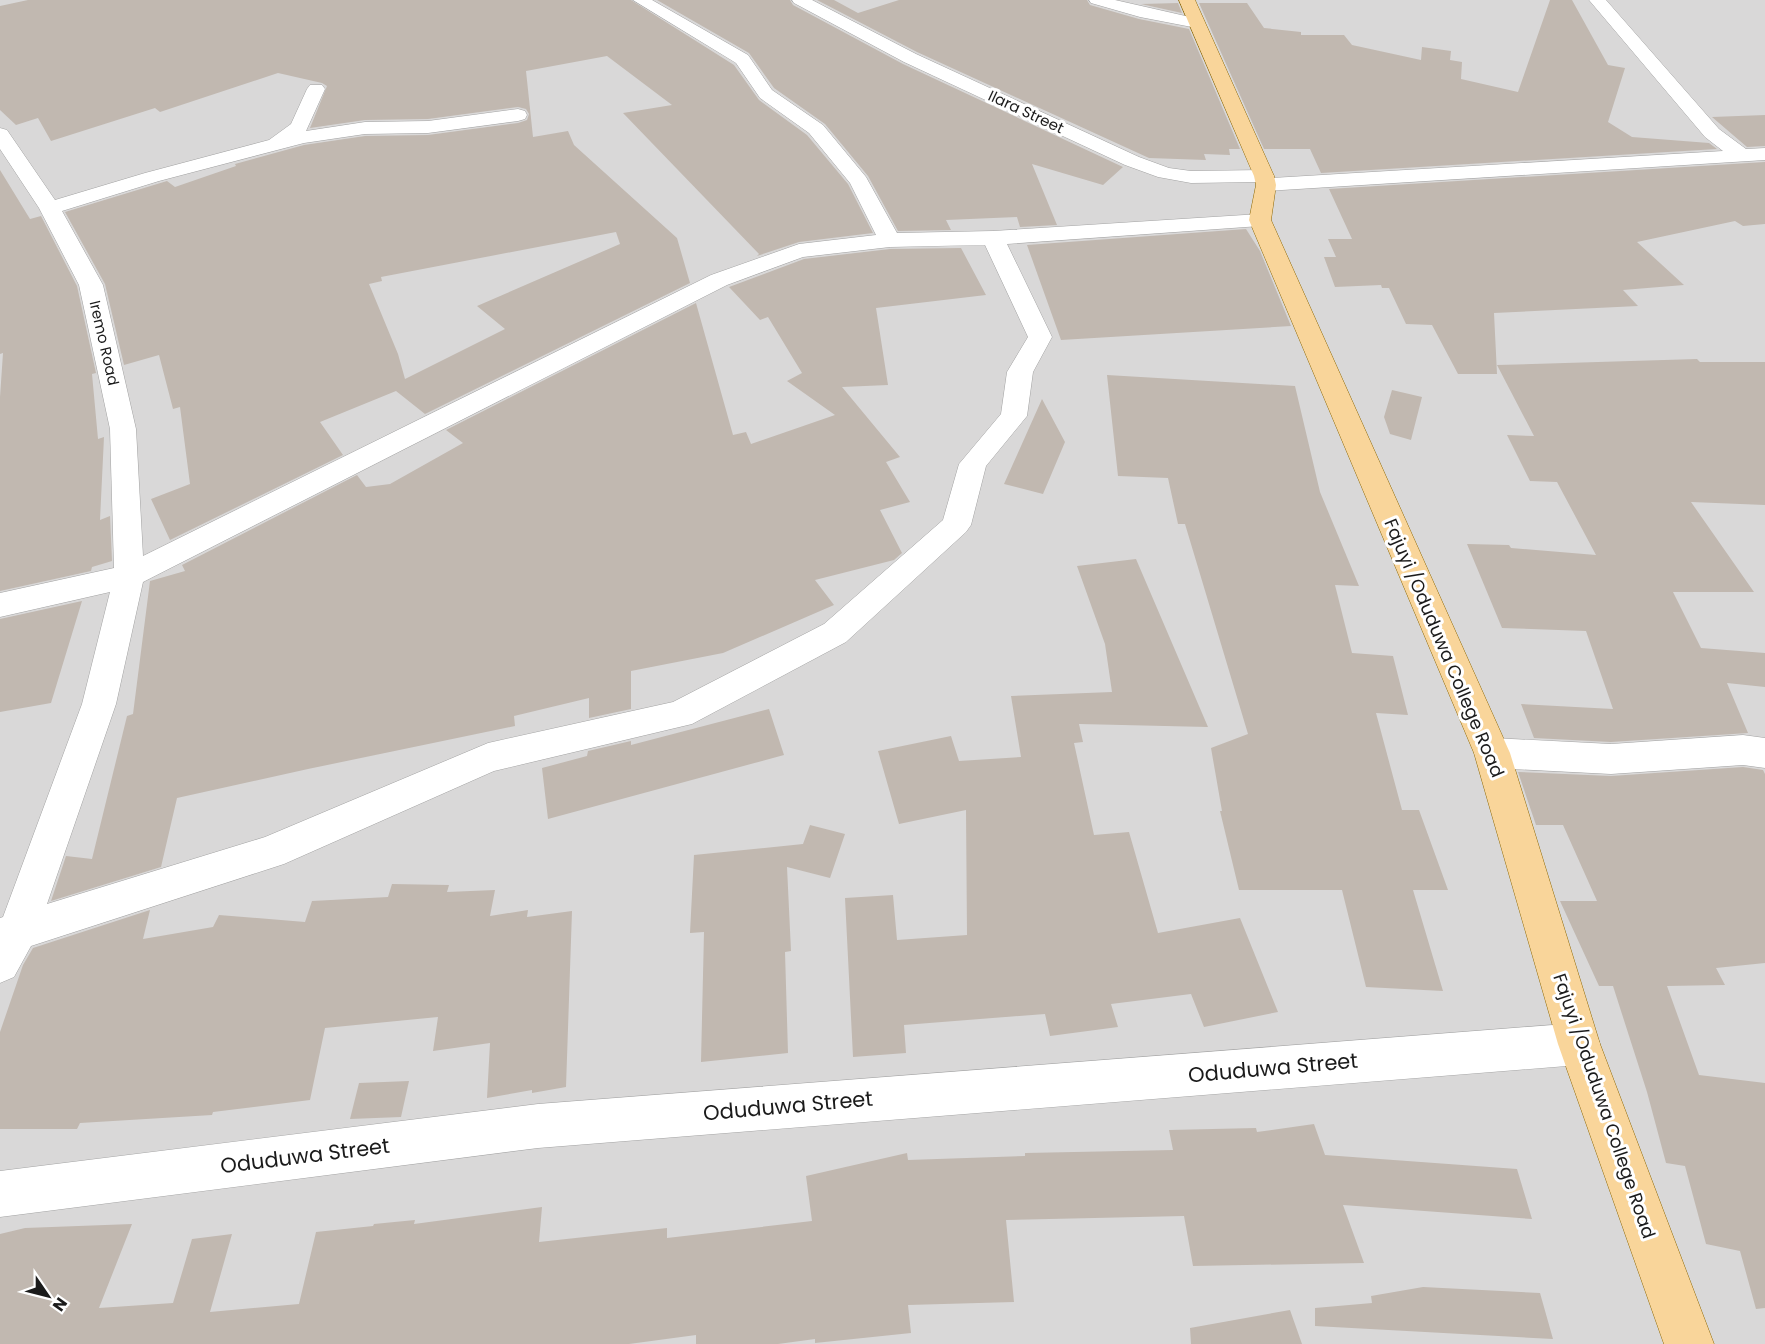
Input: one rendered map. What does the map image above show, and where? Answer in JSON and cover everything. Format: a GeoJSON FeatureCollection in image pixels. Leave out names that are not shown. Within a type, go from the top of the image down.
{"type":"FeatureCollection","features":[{"type":"Feature","properties":{"kind":"main road"},"geometry":{"type":"LineString","coordinates":[[1192,12],[1265,180],[1260,219]]}},
{"type":"Feature","properties":{"kind":"main road","name":"Fajuyi /Oduduwa College Road"},"geometry":{"type":"LineString","coordinates":[[1260,219],[1492,753],[1579,1044],[1689,1344]]}},
{"type":"Feature","properties":{"kind":"street"},"geometry":{"type":"LineString","coordinates":[[642,0],[742,59],[766,94],[816,129],[859,181],[890,240]]}},
{"type":"Feature","properties":{"kind":"street","name":"Ilara Street"},"geometry":{"type":"LineString","coordinates":[[800,0],[910,58],[1132,161],[1165,173],[1191,177],[1265,180],[1765,154]]}},
{"type":"Feature","properties":{"kind":"street"},"geometry":{"type":"LineString","coordinates":[[1097,0],[1140,12],[1192,12]]}},
{"type":"Feature","properties":{"kind":"street"},"geometry":{"type":"LineString","coordinates":[[1598,0],[1712,133],[1743,156]]}},
{"type":"Feature","properties":{"kind":"street"},"geometry":{"type":"LineString","coordinates":[[277,143],[299,127],[316,89]]}},
{"type":"Feature","properties":{"kind":"street"},"geometry":{"type":"LineString","coordinates":[[50,208],[277,143],[365,129],[408,129],[518,115]]}},
{"type":"Feature","properties":{"kind":"street","name":"Iremo Road"},"geometry":{"type":"LineString","coordinates":[[0,134],[50,208],[91,285],[123,429],[129,576],[99,704],[6,945]]}},
{"type":"Feature","properties":{"kind":"street"},"geometry":{"type":"LineString","coordinates":[[0,605],[129,576],[719,280],[799,251],[890,240],[993,238],[1260,219]]}},
{"type":"Feature","properties":{"kind":"street"},"geometry":{"type":"LineString","coordinates":[[6,945],[271,852],[488,758],[680,714],[835,633],[956,525],[973,464],[1014,416],[1020,372],[1040,337],[993,238]]}},
{"type":"Feature","properties":{"kind":"street"},"geometry":{"type":"LineString","coordinates":[[1492,753],[1611,759],[1743,750],[1765,753]]}},
{"type":"Feature","properties":{"kind":"street","name":"Oduduwa Street"},"geometry":{"type":"LineString","coordinates":[[0,1194],[538,1126],[1579,1044]]}},
{"type":"Feature","properties":{"kind":"shaded area"},"geometry":{"type":"Polygon","coordinates":[[[0,0],[1765,0],[1765,1344],[0,1344],[0,0]]]}},
{"type":"Feature","properties":{"kind":"building"},"geometry":{"type":"Polygon","coordinates":[[[28,0],[631,0],[734,65],[759,100],[807,135],[848,184],[873,233],[799,242],[757,256],[759,254],[623,113],[672,105],[607,56],[526,71],[533,137],[568,131],[574,145],[677,238],[690,283],[425,414],[396,391],[320,422],[343,455],[170,540],[151,499],[190,484],[180,407],[173,409],[159,355],[124,365],[105,284],[65,212],[167,181],[175,187],[236,166],[235,164],[304,145],[365,136],[428,135],[518,123],[527,120],[529,114],[526,109],[518,107],[428,119],[365,120],[310,128],[327,86],[278,73],[160,112],[155,108],[51,141],[38,118],[16,125],[0,110],[0,6],[28,0]],[[616,232],[381,277],[382,281],[369,284],[398,354],[405,379],[505,329],[477,306],[620,244],[616,232]]]}},
{"type":"Feature","properties":{"kind":"building"},"geometry":{"type":"Polygon","coordinates":[[[657,0],[790,0],[793,5],[903,64],[1123,167],[1103,185],[1032,164],[1057,225],[1020,227],[1017,217],[946,220],[951,230],[898,231],[868,176],[825,124],[774,88],[749,53],[657,0]]]}},
{"type":"Feature","properties":{"kind":"building"},"geometry":{"type":"Polygon","coordinates":[[[817,0],[834,0],[858,13],[899,0],[1087,0],[1090,5],[1139,19],[1189,29],[1240,149],[1229,149],[1230,155],[1204,154],[1206,160],[1149,158],[917,52],[817,0]]]}},
{"type":"Feature","properties":{"kind":"building"},"geometry":{"type":"Polygon","coordinates":[[[1550,0],[1572,0],[1608,65],[1625,68],[1608,122],[1632,137],[1709,143],[1717,149],[1321,173],[1310,149],[1264,149],[1199,3],[1247,3],[1264,28],[1301,32],[1301,35],[1344,35],[1352,45],[1421,60],[1422,47],[1451,51],[1450,60],[1462,62],[1461,79],[1518,92],[1550,0]]]}},
{"type":"Feature","properties":{"kind":"building"},"geometry":{"type":"Polygon","coordinates":[[[1178,3],[1182,13],[1141,4],[1178,3]]]}},
{"type":"Feature","properties":{"kind":"building"},"geometry":{"type":"Polygon","coordinates":[[[1765,115],[1765,146],[1747,147],[1712,117],[1765,115]]]}},
{"type":"Feature","properties":{"kind":"building"},"geometry":{"type":"Polygon","coordinates":[[[1765,162],[1765,224],[1743,226],[1735,221],[1637,242],[1684,285],[1623,290],[1638,306],[1494,313],[1497,374],[1458,374],[1432,325],[1406,324],[1389,288],[1382,288],[1381,285],[1335,287],[1324,257],[1336,257],[1328,239],[1352,239],[1329,189],[1765,162]]]}},
{"type":"Feature","properties":{"kind":"building"},"geometry":{"type":"Polygon","coordinates":[[[0,170],[30,219],[41,216],[77,286],[96,373],[92,374],[98,439],[104,437],[100,520],[110,516],[112,561],[92,567],[91,571],[0,591],[0,397],[3,353],[0,354],[0,170]]]}},
{"type":"Feature","properties":{"kind":"building"},"geometry":{"type":"Polygon","coordinates":[[[1246,229],[1260,251],[1291,326],[1061,340],[1027,245],[1246,229]]]}},
{"type":"Feature","properties":{"kind":"building"},"geometry":{"type":"Polygon","coordinates":[[[961,248],[986,295],[876,308],[888,385],[842,387],[900,457],[886,462],[910,502],[880,510],[902,553],[894,560],[815,580],[834,605],[723,653],[631,671],[631,709],[589,718],[589,698],[514,716],[515,726],[177,798],[161,867],[51,901],[66,856],[92,859],[127,716],[133,714],[150,581],[185,571],[182,565],[357,475],[366,487],[390,484],[463,443],[446,430],[696,303],[733,435],[746,432],[751,444],[835,415],[787,381],[802,373],[768,317],[760,320],[729,287],[804,259],[890,249],[961,248]]]}},
{"type":"Feature","properties":{"kind":"building"},"geometry":{"type":"Polygon","coordinates":[[[1697,359],[1700,362],[1765,362],[1765,505],[1691,502],[1754,592],[1673,592],[1701,648],[1765,653],[1765,687],[1727,683],[1748,733],[1611,742],[1534,738],[1521,704],[1613,709],[1586,631],[1502,628],[1467,544],[1509,545],[1511,548],[1596,555],[1557,482],[1530,481],[1507,435],[1534,436],[1497,365],[1697,359]]]}},
{"type":"Feature","properties":{"kind":"building"},"geometry":{"type":"Polygon","coordinates":[[[1107,375],[1295,386],[1320,492],[1359,586],[1335,585],[1352,653],[1393,656],[1408,715],[1376,713],[1402,810],[1419,810],[1448,890],[1413,890],[1443,991],[1366,987],[1342,890],[1239,890],[1220,811],[1222,811],[1211,748],[1248,734],[1185,524],[1178,524],[1168,478],[1118,476],[1107,375]]]}},
{"type":"Feature","properties":{"kind":"building"},"geometry":{"type":"Polygon","coordinates":[[[1392,390],[1422,397],[1411,440],[1390,434],[1384,417],[1392,390]]]}},
{"type":"Feature","properties":{"kind":"building"},"geometry":{"type":"Polygon","coordinates":[[[1042,399],[1065,442],[1043,494],[1004,484],[1042,399]]]}},
{"type":"Feature","properties":{"kind":"building"},"geometry":{"type":"Polygon","coordinates":[[[1136,559],[1208,727],[1079,724],[1083,742],[1074,743],[1094,835],[1129,832],[1158,933],[1240,918],[1278,1012],[1204,1027],[1191,994],[1111,1004],[1118,1027],[1050,1036],[1045,1014],[904,1025],[906,1053],[853,1057],[845,898],[893,895],[897,940],[967,935],[966,810],[899,824],[878,751],[951,736],[959,761],[1021,757],[1011,696],[1112,692],[1105,644],[1077,566],[1136,559]]]}},
{"type":"Feature","properties":{"kind":"building"},"geometry":{"type":"Polygon","coordinates":[[[82,601],[51,703],[0,712],[0,619],[82,601]]]}},
{"type":"Feature","properties":{"kind":"building"},"geometry":{"type":"Polygon","coordinates":[[[769,709],[784,755],[548,819],[542,768],[587,756],[588,751],[631,741],[631,745],[769,709]]]}},
{"type":"Feature","properties":{"kind":"building"},"geometry":{"type":"Polygon","coordinates":[[[1743,767],[1763,770],[1765,774],[1765,963],[1716,968],[1725,985],[1667,986],[1699,1075],[1765,1083],[1765,1308],[1756,1309],[1740,1251],[1706,1244],[1685,1166],[1666,1163],[1647,1092],[1613,986],[1599,986],[1560,901],[1597,901],[1563,825],[1536,825],[1518,772],[1611,776],[1743,767]]]}},
{"type":"Feature","properties":{"kind":"building"},"geometry":{"type":"Polygon","coordinates":[[[810,825],[845,834],[830,878],[787,867],[791,951],[785,952],[788,1053],[701,1062],[704,932],[690,933],[694,855],[803,844],[810,825]]]}},
{"type":"Feature","properties":{"kind":"building"},"geometry":{"type":"Polygon","coordinates":[[[392,884],[449,885],[447,892],[495,890],[490,916],[528,910],[527,917],[572,911],[566,1087],[487,1098],[490,1043],[433,1051],[438,1017],[325,1028],[310,1100],[213,1112],[212,1115],[80,1123],[77,1129],[0,1129],[0,1032],[23,965],[33,948],[150,910],[143,939],[213,927],[219,915],[305,922],[312,901],[388,897],[392,884]]]}},
{"type":"Feature","properties":{"kind":"building"},"geometry":{"type":"Polygon","coordinates":[[[409,1081],[401,1117],[350,1119],[359,1083],[409,1081]]]}},
{"type":"Feature","properties":{"kind":"building"},"geometry":{"type":"Polygon","coordinates":[[[1314,1124],[1325,1155],[1517,1169],[1532,1219],[1343,1205],[1364,1263],[1193,1266],[1184,1216],[1006,1220],[1014,1302],[908,1305],[911,1333],[815,1343],[815,1339],[778,1344],[696,1344],[696,1335],[629,1344],[0,1344],[0,1234],[25,1228],[132,1224],[99,1308],[173,1303],[192,1239],[232,1234],[210,1312],[299,1304],[316,1232],[415,1220],[414,1224],[542,1207],[539,1242],[667,1228],[667,1238],[812,1221],[806,1176],[907,1153],[908,1160],[1025,1156],[1025,1153],[1173,1150],[1169,1130],[1256,1128],[1257,1132],[1314,1124]]]}},
{"type":"Feature","properties":{"kind":"building"},"geometry":{"type":"Polygon","coordinates":[[[1423,1287],[1540,1293],[1553,1339],[1315,1326],[1315,1308],[1372,1303],[1371,1296],[1423,1287]]]}},
{"type":"Feature","properties":{"kind":"building"},"geometry":{"type":"Polygon","coordinates":[[[1290,1310],[1302,1344],[1191,1344],[1190,1328],[1290,1310]]]}}]}
